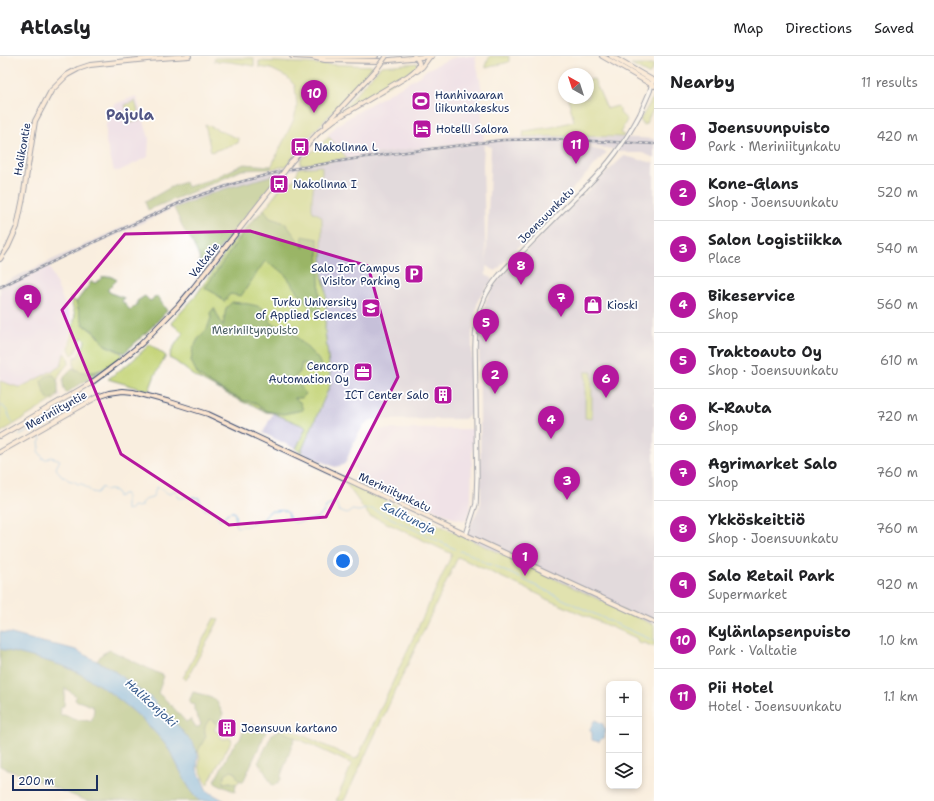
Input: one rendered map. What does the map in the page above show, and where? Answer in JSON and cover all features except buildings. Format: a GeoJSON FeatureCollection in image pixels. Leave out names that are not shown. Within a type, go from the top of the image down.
{"type":"FeatureCollection","features":[{"type":"Feature","properties":{"kind":"main road","name":"Halikontie"},"geometry":{"type":"LineString","coordinates":[[0,259],[8,247],[17,228],[35,121],[51,91],[67,75],[90,65],[154,57],[189,56]]}},
{"type":"Feature","properties":{"kind":"main road"},"geometry":{"type":"LineString","coordinates":[[292,56],[337,56],[379,61],[431,56]]}},
{"type":"Feature","properties":{"kind":"main road"},"geometry":{"type":"LineString","coordinates":[[312,57],[325,60],[355,56],[376,56]]}},
{"type":"Feature","properties":{"kind":"main road","name":"Valtatie"},"geometry":{"type":"LineString","coordinates":[[0,436],[91,383],[141,344],[178,306],[193,288],[291,162],[376,70],[386,56]]}},
{"type":"Feature","properties":{"kind":"main road"},"geometry":{"type":"LineString","coordinates":[[408,76],[420,70],[431,56]]}},
{"type":"Feature","properties":{"kind":"main road"},"geometry":{"type":"LineString","coordinates":[[602,56],[653,83]]}},
{"type":"Feature","properties":{"kind":"main road"},"geometry":{"type":"LineString","coordinates":[[611,56],[653,83]]}},
{"type":"Feature","properties":{"kind":"main road"},"geometry":{"type":"LineString","coordinates":[[318,133],[334,120],[408,76],[418,68],[419,62],[416,57]]}},
{"type":"Feature","properties":{"kind":"main road","name":"Meriniitynkatu"},"geometry":{"type":"LineString","coordinates":[[123,392],[133,392],[208,414],[654,622]]}},
{"type":"Feature","properties":{"kind":"main road","name":"Meriniityntie"},"geometry":{"type":"LineString","coordinates":[[0,452],[97,397],[109,393],[123,392]]}},
{"type":"Feature","properties":{"kind":"street","name":"Joensuunkatu"},"geometry":{"type":"LineString","coordinates":[[466,535],[476,504],[475,333],[480,310],[486,295],[498,276],[602,172],[628,136],[640,114],[653,83]]}},
{"type":"Feature","properties":{"kind":"highlighted area"},"geometry":{"type":"Polygon","coordinates":[[[250,231],[368,266],[398,377],[326,517],[229,525],[121,454],[62,310],[125,234],[250,231]]]}},
{"type":"Feature","properties":{"kind":"shaded area"},"geometry":{"type":"Polygon","coordinates":[[[461,56],[475,56],[482,91],[480,93],[484,140],[347,158],[328,135],[337,125],[421,75],[426,70],[449,59],[461,56]]]}},
{"type":"Feature","properties":{"kind":"shaded area"},"geometry":{"type":"Polygon","coordinates":[[[136,96],[149,138],[148,157],[119,171],[114,171],[106,142],[106,123],[115,104],[136,96]]]}},
{"type":"Feature","properties":{"kind":"shaded area"},"geometry":{"type":"Polygon","coordinates":[[[562,136],[654,139],[654,158],[643,153],[629,153],[612,149],[579,145],[553,145],[583,146],[607,152],[496,271],[486,266],[486,275],[493,279],[478,300],[472,334],[472,412],[465,419],[372,420],[363,426],[353,444],[346,462],[343,465],[335,467],[301,452],[331,383],[325,330],[326,290],[322,275],[320,215],[313,212],[312,209],[315,182],[322,174],[300,168],[221,190],[185,203],[0,289],[0,284],[183,199],[220,185],[280,169],[414,148],[508,138],[562,136]],[[484,144],[483,165],[486,264],[491,147],[484,144]]]}},
{"type":"Feature","properties":{"kind":"shaded area"},"geometry":{"type":"Polygon","coordinates":[[[624,156],[654,163],[654,625],[465,537],[481,503],[479,331],[486,300],[497,282],[516,261],[624,156]]]}},
{"type":"Feature","properties":{"kind":"shaded area"},"geometry":{"type":"Polygon","coordinates":[[[49,266],[72,322],[66,355],[69,360],[67,365],[61,370],[56,385],[61,396],[0,430],[0,289],[49,266]]]}},
{"type":"Feature","properties":{"kind":"shaded area"},"geometry":{"type":"Polygon","coordinates":[[[273,413],[306,427],[296,449],[263,433],[273,413]]]}},
{"type":"Feature","properties":{"kind":"shaded area"},"geometry":{"type":"Polygon","coordinates":[[[379,429],[473,429],[471,497],[470,510],[466,521],[453,518],[360,476],[353,467],[369,433],[379,429]]]}},
{"type":"Feature","properties":{"kind":"green space"},"geometry":{"type":"Polygon","coordinates":[[[490,56],[509,56],[509,62],[486,68],[486,63],[490,56]]]}},
{"type":"Feature","properties":{"kind":"green space"},"geometry":{"type":"Polygon","coordinates":[[[215,58],[254,58],[254,66],[214,61],[215,58]]]}},
{"type":"Feature","properties":{"kind":"green space"},"geometry":{"type":"Polygon","coordinates":[[[259,61],[376,66],[305,141],[286,166],[270,169],[294,119],[297,107],[295,86],[287,77],[271,69],[259,67],[259,61]]]}},
{"type":"Feature","properties":{"kind":"green space"},"geometry":{"type":"Polygon","coordinates":[[[418,63],[416,68],[410,72],[336,116],[381,66],[418,63]]]}},
{"type":"Feature","properties":{"kind":"green space"},"geometry":{"type":"Polygon","coordinates":[[[631,65],[654,66],[650,74],[648,74],[631,65]]]}},
{"type":"Feature","properties":{"kind":"green space"},"geometry":{"type":"Polygon","coordinates":[[[594,79],[607,109],[617,106],[620,109],[621,114],[627,120],[620,133],[624,135],[623,137],[523,137],[524,131],[552,127],[574,121],[570,104],[594,104],[594,79]]]}},
{"type":"Feature","properties":{"kind":"green space"},"geometry":{"type":"Polygon","coordinates":[[[654,96],[654,108],[645,125],[642,124],[642,121],[640,121],[641,118],[654,96]]]}},
{"type":"Feature","properties":{"kind":"green space"},"geometry":{"type":"Polygon","coordinates":[[[135,101],[141,120],[131,123],[125,105],[135,101]]]}},
{"type":"Feature","properties":{"kind":"green space"},"geometry":{"type":"Polygon","coordinates":[[[205,124],[239,139],[238,143],[211,152],[205,124]]]}},
{"type":"Feature","properties":{"kind":"green space"},"geometry":{"type":"Polygon","coordinates":[[[329,137],[347,158],[300,165],[301,159],[329,137]]]}},
{"type":"Feature","properties":{"kind":"green space"},"geometry":{"type":"Polygon","coordinates":[[[244,164],[271,166],[270,169],[242,170],[148,210],[145,202],[171,187],[185,182],[187,187],[212,179],[244,164]]]}},
{"type":"Feature","properties":{"kind":"green space","name":"Meriniitynpuisto"},"geometry":{"type":"Polygon","coordinates":[[[322,166],[322,174],[317,178],[314,185],[312,209],[313,212],[320,215],[322,218],[322,275],[326,290],[325,330],[331,383],[301,452],[296,449],[306,427],[273,413],[266,412],[231,396],[196,377],[169,358],[173,348],[183,333],[171,323],[194,298],[236,238],[266,207],[282,186],[294,180],[299,168],[322,166]]]}},
{"type":"Feature","properties":{"kind":"green space"},"geometry":{"type":"Polygon","coordinates":[[[281,173],[203,269],[192,241],[184,230],[174,208],[221,190],[281,173]]]}},
{"type":"Feature","properties":{"kind":"green space"},"geometry":{"type":"Polygon","coordinates":[[[264,209],[270,218],[285,223],[304,248],[302,236],[318,239],[320,316],[308,305],[283,272],[265,261],[241,296],[230,294],[224,302],[216,294],[205,288],[238,240],[264,209]]]}},
{"type":"Feature","properties":{"kind":"green space"},"geometry":{"type":"Polygon","coordinates":[[[110,276],[117,280],[108,289],[108,291],[124,298],[122,301],[130,310],[137,305],[137,301],[145,296],[150,301],[157,296],[167,311],[124,353],[105,345],[98,335],[83,324],[76,302],[92,281],[94,283],[103,277],[110,276]]]}},
{"type":"Feature","properties":{"kind":"green space"},"geometry":{"type":"Polygon","coordinates":[[[70,297],[76,302],[83,324],[97,335],[105,345],[123,355],[99,371],[88,373],[74,368],[74,359],[76,356],[77,358],[85,340],[82,337],[75,353],[72,355],[69,349],[75,315],[70,297]]]}},
{"type":"Feature","properties":{"kind":"green space"},"geometry":{"type":"Polygon","coordinates":[[[232,302],[253,305],[265,310],[271,323],[282,327],[285,333],[288,328],[318,359],[324,372],[302,363],[300,372],[294,378],[306,394],[302,398],[294,398],[300,402],[303,410],[283,414],[266,411],[253,402],[244,401],[218,388],[198,375],[191,361],[193,349],[198,339],[207,329],[211,318],[210,313],[214,308],[223,326],[226,308],[232,302]]]}},
{"type":"Feature","properties":{"kind":"green space"},"geometry":{"type":"Polygon","coordinates":[[[150,344],[166,356],[155,375],[149,391],[108,379],[132,361],[150,344]]]}},
{"type":"Feature","properties":{"kind":"green space"},"geometry":{"type":"Polygon","coordinates":[[[64,353],[68,357],[69,363],[60,374],[57,381],[59,395],[0,433],[0,381],[21,387],[61,366],[64,353]]]}},
{"type":"Feature","properties":{"kind":"green space"},"geometry":{"type":"Polygon","coordinates":[[[72,368],[86,372],[101,370],[66,393],[63,385],[63,379],[72,368]]]}},
{"type":"Feature","properties":{"kind":"green space"},"geometry":{"type":"Polygon","coordinates":[[[585,372],[592,372],[592,419],[585,418],[585,372]]]}},
{"type":"Feature","properties":{"kind":"green space"},"geometry":{"type":"Polygon","coordinates":[[[50,375],[54,375],[58,383],[58,393],[52,399],[48,399],[41,381],[50,375]]]}},
{"type":"Feature","properties":{"kind":"green space"},"geometry":{"type":"Polygon","coordinates":[[[344,481],[654,625],[654,647],[644,643],[641,644],[636,638],[546,600],[542,596],[458,557],[344,801],[336,801],[352,764],[279,730],[281,724],[295,732],[355,759],[358,757],[452,554],[374,517],[370,517],[344,481]]]}},
{"type":"Feature","properties":{"kind":"green space"},"geometry":{"type":"Polygon","coordinates":[[[214,618],[219,620],[186,680],[183,678],[214,618]]]}},
{"type":"Feature","properties":{"kind":"green space"},"geometry":{"type":"Polygon","coordinates":[[[0,649],[38,658],[66,667],[81,674],[120,700],[133,711],[165,744],[190,789],[200,801],[87,801],[0,766],[0,649]],[[65,688],[64,706],[60,709],[60,714],[72,719],[91,721],[94,709],[92,706],[75,700],[76,696],[65,688]]]}},
{"type":"Feature","properties":{"kind":"green space"},"geometry":{"type":"Polygon","coordinates":[[[110,650],[164,676],[158,693],[186,722],[191,719],[196,727],[199,727],[201,724],[194,710],[194,705],[189,703],[193,692],[216,700],[223,714],[217,724],[210,719],[207,723],[205,727],[206,736],[197,753],[193,743],[151,698],[110,668],[97,661],[102,654],[110,650]]]}},
{"type":"Feature","properties":{"kind":"green space"},"geometry":{"type":"Polygon","coordinates":[[[210,718],[217,724],[214,730],[219,733],[221,738],[229,738],[232,740],[207,785],[199,767],[200,758],[198,749],[206,736],[205,727],[210,718]]]}},
{"type":"Feature","properties":{"kind":"green space"},"geometry":{"type":"Polygon","coordinates":[[[255,724],[257,730],[266,732],[243,782],[238,779],[235,772],[230,771],[226,773],[223,783],[231,782],[236,784],[235,792],[214,782],[233,746],[240,739],[244,728],[255,724]]]}},
{"type":"Feature","properties":{"kind":"green space"},"geometry":{"type":"Polygon","coordinates":[[[279,730],[295,737],[281,776],[281,780],[275,785],[272,785],[262,767],[258,763],[272,734],[279,730]]]}},
{"type":"Feature","properties":{"kind":"green space"},"geometry":{"type":"Polygon","coordinates":[[[226,772],[235,772],[240,781],[236,784],[230,782],[223,783],[226,772]]]}},
{"type":"Feature","properties":{"kind":"water","name":"Halikonjoki"},"geometry":{"type":"Polygon","coordinates":[[[0,632],[76,650],[110,668],[151,698],[193,743],[198,755],[197,769],[207,791],[225,801],[200,801],[190,789],[165,744],[133,711],[120,700],[81,674],[66,667],[38,658],[0,649],[0,632]]]}},
{"type":"Feature","properties":{"kind":"water"},"geometry":{"type":"Polygon","coordinates":[[[595,720],[603,724],[606,729],[604,738],[599,742],[592,740],[592,733],[590,730],[595,720]]]}},
{"type":"Feature","properties":{"kind":"waterway","name":"Salitunoja"},"geometry":{"type":"LineString","coordinates":[[0,404],[7,411],[13,424]]}},
{"type":"Feature","properties":{"kind":"waterway","name":"Salitunoja"},"geometry":{"type":"LineString","coordinates":[[19,435],[34,428]]}},
{"type":"Feature","properties":{"kind":"waterway","name":"Salitunoja"},"geometry":{"type":"LineString","coordinates":[[38,434],[41,440],[39,442],[40,448],[38,451],[43,459],[51,457],[60,460],[56,468],[62,476],[68,480],[82,484],[92,492],[97,493],[102,487],[106,491],[112,490],[117,492],[118,497],[126,494],[126,510],[131,509],[133,506],[141,506],[143,501],[152,498],[157,487],[169,494],[175,490],[179,498],[199,498],[205,510],[212,511],[220,520],[228,513],[234,512],[236,527],[247,526],[260,520],[262,521],[271,511],[282,510],[288,513],[289,517],[294,523],[311,520],[319,517],[329,504],[336,503],[339,511],[347,514],[352,510],[359,511],[372,509],[455,549]]}},
{"type":"Feature","properties":{"kind":"waterway","name":"Salitunoja"},"geometry":{"type":"LineString","coordinates":[[460,551],[471,554],[486,564],[510,573],[579,607],[654,641]]}},
{"type":"Feature","properties":{"kind":"railway"},"geometry":{"type":"LineString","coordinates":[[0,287],[186,200],[236,183],[286,170],[366,157],[503,140],[553,139],[654,144]]}},
{"type":"Feature","properties":{"kind":"place","name":"Hanhivaaran liikuntakeskus"},"geometry":{"type":"Point","coordinates":[421,101]}},
{"type":"Feature","properties":{"kind":"place","name":"Kylänlapsenpuisto"},"geometry":{"type":"Point","coordinates":[314,113]}},
{"type":"Feature","properties":{"kind":"place","name":"Hotelli Salora"},"geometry":{"type":"Point","coordinates":[422,129]}},
{"type":"Feature","properties":{"kind":"place","name":"Nakolinna L"},"geometry":{"type":"Point","coordinates":[300,147]}},
{"type":"Feature","properties":{"kind":"place","name":"Pii Hotel"},"geometry":{"type":"Point","coordinates":[576,164]}},
{"type":"Feature","properties":{"kind":"place","name":"Nakolinna I"},"geometry":{"type":"Point","coordinates":[279,184]}},
{"type":"Feature","properties":{"kind":"place","name":"Salo IoT Campus Visitor Parking"},"geometry":{"type":"Point","coordinates":[414,274]}},
{"type":"Feature","properties":{"kind":"place","name":"Ykköskeittiö"},"geometry":{"type":"Point","coordinates":[521,285]}},
{"type":"Feature","properties":{"kind":"place","name":"Kioski"},"geometry":{"type":"Point","coordinates":[593,305]}},
{"type":"Feature","properties":{"kind":"place","name":"Turku University of Applied Sciences"},"geometry":{"type":"Point","coordinates":[371,308]}},
{"type":"Feature","properties":{"kind":"place","name":"Agrimarket Salo"},"geometry":{"type":"Point","coordinates":[561,317]}},
{"type":"Feature","properties":{"kind":"place","name":"Salo Retail Park"},"geometry":{"type":"Point","coordinates":[28,318]}},
{"type":"Feature","properties":{"kind":"place","name":"Traktoauto Oy"},"geometry":{"type":"Point","coordinates":[486,342]}},
{"type":"Feature","properties":{"kind":"place","name":"Cencorp Automation Oy"},"geometry":{"type":"Point","coordinates":[363,372]}},
{"type":"Feature","properties":{"kind":"place","name":"Kone-Glans"},"geometry":{"type":"Point","coordinates":[495,394]}},
{"type":"Feature","properties":{"kind":"place","name":"ICT Center Salo"},"geometry":{"type":"Point","coordinates":[443,395]}},
{"type":"Feature","properties":{"kind":"place","name":"K-Rauta"},"geometry":{"type":"Point","coordinates":[606,398]}},
{"type":"Feature","properties":{"kind":"place","name":"Bikeservice"},"geometry":{"type":"Point","coordinates":[551,439]}},
{"type":"Feature","properties":{"kind":"place","name":"Salon Logistiikka"},"geometry":{"type":"Point","coordinates":[567,500]}},
{"type":"Feature","properties":{"kind":"place","name":"Joensuunpuisto"},"geometry":{"type":"Point","coordinates":[525,576]}},
{"type":"Feature","properties":{"kind":"place","name":"Joensuun kartano"},"geometry":{"type":"Point","coordinates":[227,728]}},
{"type":"Feature","properties":{"kind":"district","name":"Pajula"},"geometry":{"type":"Point","coordinates":[130,115]}}]}
